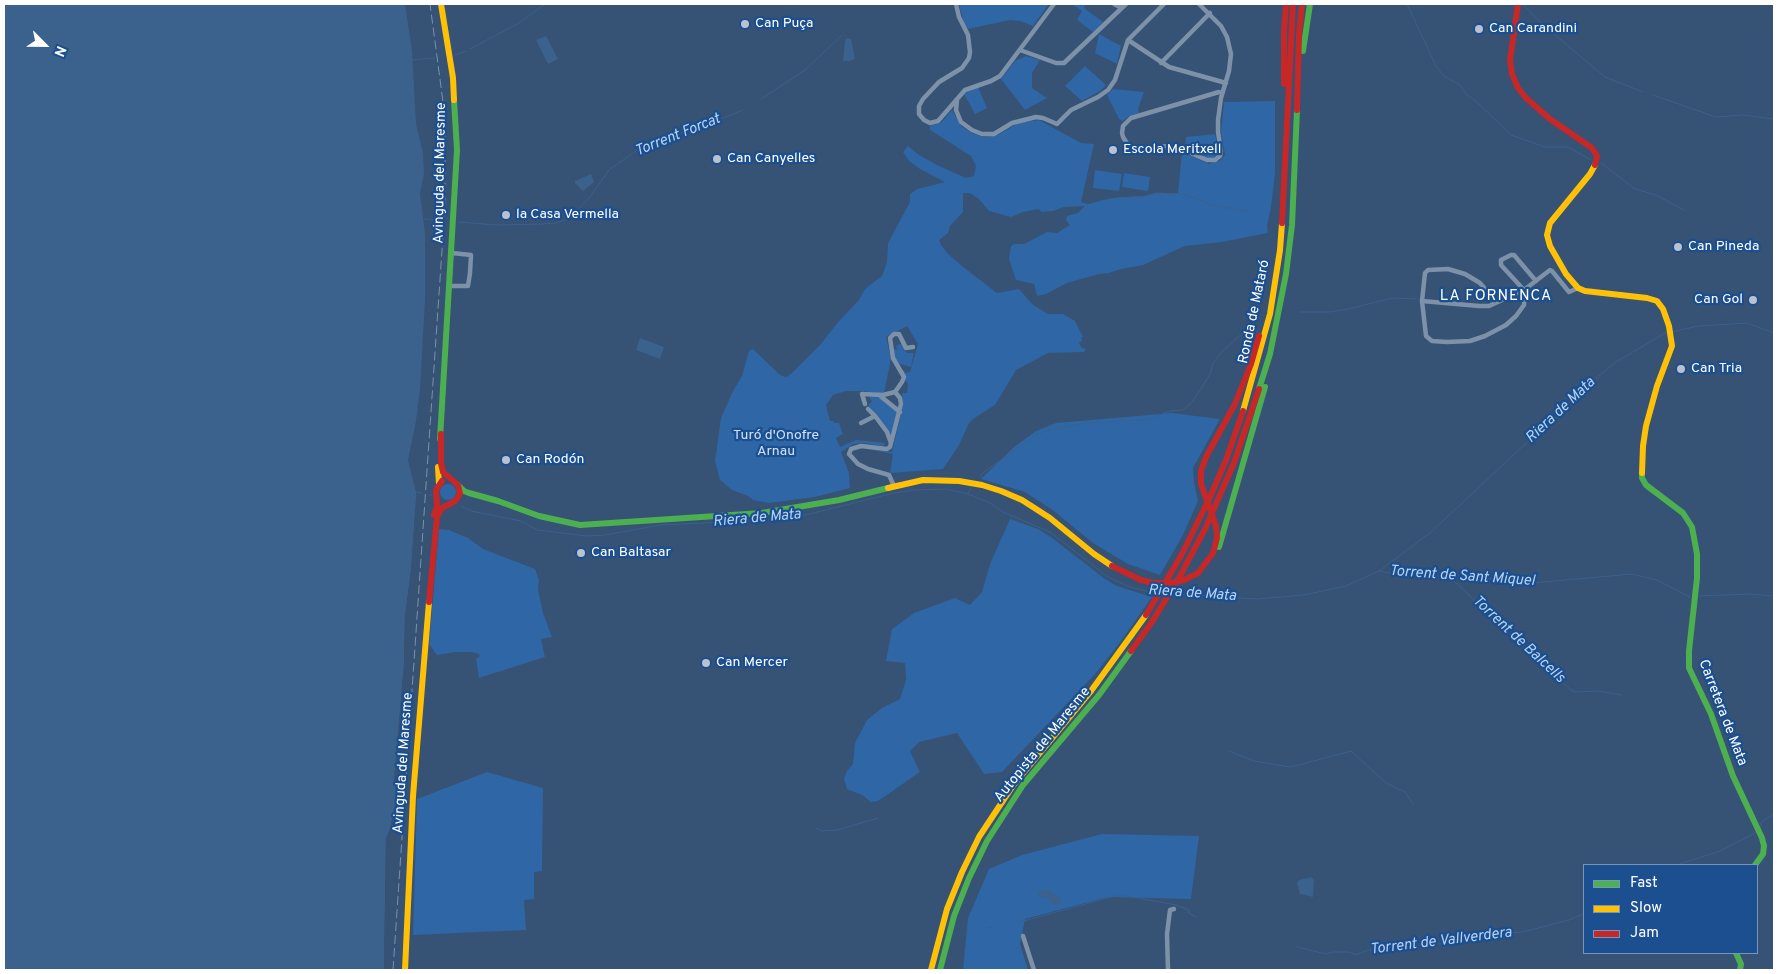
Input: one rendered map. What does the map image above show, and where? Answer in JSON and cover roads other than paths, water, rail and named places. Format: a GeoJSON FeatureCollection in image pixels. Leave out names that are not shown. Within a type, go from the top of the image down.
{"type":"FeatureCollection","features":[{"type":"Feature","properties":{"kind":"main road","name":"Avinguda del Maresme"},"geometry":{"type":"LineString","coordinates":[[441,4],[453,78],[457,150],[441,434],[442,468],[443,472],[452,480]]}},
{"type":"Feature","properties":{"kind":"main road"},"geometry":{"type":"LineString","coordinates":[[1286,4],[1283,128],[1286,161]]}},
{"type":"Feature","properties":{"kind":"main road","name":"Ronda de Mataró"},"geometry":{"type":"LineString","coordinates":[[1154,603],[1182,554],[1210,497],[1234,437],[1254,375],[1270,314],[1282,226],[1293,4]]}},
{"type":"Feature","properties":{"kind":"main road","name":"Ronda de Mataró"},"geometry":{"type":"LineString","coordinates":[[1165,602],[1216,507],[1249,422],[1270,354],[1283,290],[1292,225],[1302,4]]}},
{"type":"Feature","properties":{"kind":"main road"},"geometry":{"type":"LineString","coordinates":[[1299,75],[1310,4]]}},
{"type":"Feature","properties":{"kind":"main road"},"geometry":{"type":"LineString","coordinates":[[1518,4],[1510,54],[1512,74],[1518,88],[1526,98],[1550,119],[1592,148],[1596,156],[1593,170],[1554,218],[1547,232],[1547,239],[1552,250],[1566,274],[1578,288]]}},
{"type":"Feature","properties":{"kind":"main road"},"geometry":{"type":"LineString","coordinates":[[1198,573],[1213,553],[1216,538],[1216,526],[1201,484],[1201,471],[1206,457],[1226,421],[1242,386],[1258,342],[1275,283]]}},
{"type":"Feature","properties":{"kind":"main road","name":"Carretera de Mata"},"geometry":{"type":"LineString","coordinates":[[1578,288],[1585,292],[1647,298],[1657,302],[1663,309],[1669,326],[1672,338],[1670,351],[1657,386],[1646,426],[1642,478],[1646,485],[1683,513],[1692,527],[1697,554],[1697,578],[1689,651],[1689,668],[1711,714],[1733,776],[1762,838],[1763,854],[1756,864]]}},
{"type":"Feature","properties":{"kind":"main road"},"geometry":{"type":"LineString","coordinates":[[479,496],[464,497],[454,502],[441,501],[437,496],[436,490],[439,484],[445,480],[452,480],[464,491],[559,522],[580,525],[755,514],[839,500],[894,486],[932,479],[950,480],[982,485],[1001,491],[1034,506],[1094,554],[1130,575],[1160,584],[1177,582],[1202,571],[1213,559],[1220,543],[1272,362],[1270,354]]}},
{"type":"Feature","properties":{"kind":"main road","name":"Avinguda del Maresme"},"geometry":{"type":"LineString","coordinates":[[439,484],[437,454],[441,434]]}},
{"type":"Feature","properties":{"kind":"main road"},"geometry":{"type":"LineString","coordinates":[[454,502],[460,491],[458,485]]}},
{"type":"Feature","properties":{"kind":"main road","name":"Avinguda del Maresme"},"geometry":{"type":"LineString","coordinates":[[432,558],[432,525],[437,506],[437,496]]}},
{"type":"Feature","properties":{"kind":"main road","name":"Avinguda del Maresme"},"geometry":{"type":"LineString","coordinates":[[405,970],[412,803],[432,558],[437,517],[442,508],[454,502]]}},
{"type":"Feature","properties":{"kind":"main road","name":"Autopista del Maresme"},"geometry":{"type":"LineString","coordinates":[[940,970],[954,916],[969,878],[998,823],[1023,786],[1116,673],[1165,602]]}},
{"type":"Feature","properties":{"kind":"main road","name":"Autopista del Maresme"},"geometry":{"type":"LineString","coordinates":[[931,970],[945,917],[959,879],[970,854],[991,817],[1014,784],[1118,656],[1154,603]]}},
{"type":"Feature","properties":{"kind":"main road"},"geometry":{"type":"LineString","coordinates":[[1736,954],[1741,964],[1740,970]]}},
{"type":"Feature","properties":{"kind":"street"},"geometry":{"type":"LineString","coordinates":[[956,4],[959,17],[970,39],[968,58],[958,71],[932,88],[919,106],[921,117],[926,122],[933,123],[942,117],[969,88],[1000,76],[1054,4]]}},
{"type":"Feature","properties":{"kind":"street"},"geometry":{"type":"LineString","coordinates":[[1114,4],[1124,6]]}},
{"type":"Feature","properties":{"kind":"street"},"geometry":{"type":"LineString","coordinates":[[959,97],[956,110],[959,118],[968,128],[982,134],[994,134],[1012,123],[1036,117],[1057,124],[1068,112],[1098,97],[1112,85],[1128,40],[1164,4]]}},
{"type":"Feature","properties":{"kind":"street"},"geometry":{"type":"LineString","coordinates":[[1199,4],[1221,26],[1229,45],[1231,62],[1226,83],[1220,93],[1131,118],[1123,126],[1122,133],[1128,145],[1136,148],[1168,146],[1181,149],[1207,160],[1215,160],[1221,154],[1217,126],[1220,93],[1219,81]]}},
{"type":"Feature","properties":{"kind":"street"},"geometry":{"type":"LineString","coordinates":[[1020,50],[1056,63],[1064,63],[1124,6]]}},
{"type":"Feature","properties":{"kind":"street"},"geometry":{"type":"LineString","coordinates":[[1161,63],[1210,13]]}},
{"type":"Feature","properties":{"kind":"street"},"geometry":{"type":"LineString","coordinates":[[1128,40],[1161,63],[1174,69],[1199,74],[1226,83]]}},
{"type":"Feature","properties":{"kind":"street","name":"Avinguda del Maresme"},"geometry":{"type":"LineString","coordinates":[[450,286],[468,286],[471,255],[452,253]]}},
{"type":"Feature","properties":{"kind":"street"},"geometry":{"type":"LineString","coordinates":[[1496,302],[1480,284],[1465,274],[1448,269],[1430,268],[1425,273],[1422,301],[1428,339],[1438,341],[1470,341],[1496,330],[1516,316],[1524,305],[1524,290],[1501,265],[1501,260],[1511,254],[1514,255],[1536,281]]}},
{"type":"Feature","properties":{"kind":"street"},"geometry":{"type":"LineString","coordinates":[[1422,301],[1484,307],[1524,290],[1550,270],[1568,292],[1578,288]]}},
{"type":"Feature","properties":{"kind":"street"},"geometry":{"type":"LineString","coordinates":[[891,444],[887,432],[866,406],[862,394],[888,395],[895,392],[903,380],[904,376],[893,358],[890,338],[894,334],[899,334],[906,348],[913,347]]}},
{"type":"Feature","properties":{"kind":"street"},"geometry":{"type":"LineString","coordinates":[[894,486],[889,475],[858,464],[849,454],[851,449],[861,446],[887,450],[891,444],[900,412],[901,401],[895,392]]}},
{"type":"Feature","properties":{"kind":"street"},"geometry":{"type":"LineString","coordinates":[[879,395],[900,412]]}},
{"type":"Feature","properties":{"kind":"street"},"geometry":{"type":"LineString","coordinates":[[861,423],[875,416]]}},
{"type":"Feature","properties":{"kind":"street"},"geometry":{"type":"LineString","coordinates":[[1168,970],[1167,934],[1170,910],[1174,910]]}},
{"type":"Feature","properties":{"kind":"street"},"geometry":{"type":"LineString","coordinates":[[1023,936],[1034,970]]}},
{"type":"Feature","properties":{"kind":"waterway"},"geometry":{"type":"LineString","coordinates":[[470,49],[519,23],[545,4]]}},
{"type":"Feature","properties":{"kind":"waterway"},"geometry":{"type":"LineString","coordinates":[[1407,4],[1436,66],[1444,76],[1460,85],[1466,94],[1511,135],[1545,147],[1568,147],[1591,160]]}},
{"type":"Feature","properties":{"kind":"waterway"},"geometry":{"type":"LineString","coordinates":[[1523,4],[1542,24],[1605,77],[1643,92]]}},
{"type":"Feature","properties":{"kind":"waterway","name":"Torrent Forcat"},"geometry":{"type":"LineString","coordinates":[[761,99],[805,70],[842,35]]}},
{"type":"Feature","properties":{"kind":"waterway"},"geometry":{"type":"LineString","coordinates":[[455,55],[466,51]]}},
{"type":"Feature","properties":{"kind":"waterway"},"geometry":{"type":"LineString","coordinates":[[412,60],[435,58]]}},
{"type":"Feature","properties":{"kind":"waterway"},"geometry":{"type":"LineString","coordinates":[[1653,95],[1716,117],[1743,115],[1774,119]]}},
{"type":"Feature","properties":{"kind":"waterway","name":"Torrent Forcat"},"geometry":{"type":"LineString","coordinates":[[459,222],[497,225],[543,224],[566,220],[590,197],[609,170],[640,148],[669,136],[704,126],[743,110]]}},
{"type":"Feature","properties":{"kind":"waterway"},"geometry":{"type":"LineString","coordinates":[[1601,163],[1635,189],[1656,195],[1684,210]]}},
{"type":"Feature","properties":{"kind":"waterway"},"geometry":{"type":"LineString","coordinates":[[1116,198],[1146,196],[1156,193],[1183,194],[1212,205],[1250,212]]}},
{"type":"Feature","properties":{"kind":"waterway","name":"Torrent Forcat"},"geometry":{"type":"LineString","coordinates":[[424,219],[440,221]]}},
{"type":"Feature","properties":{"kind":"waterway"},"geometry":{"type":"LineString","coordinates":[[1300,312],[1329,312],[1349,309],[1392,298],[1416,299]]}},
{"type":"Feature","properties":{"kind":"waterway","name":"Riera de Mata"},"geometry":{"type":"LineString","coordinates":[[1672,332],[1698,326],[1747,323],[1774,333]]}},
{"type":"Feature","properties":{"kind":"waterway"},"geometry":{"type":"LineString","coordinates":[[980,477],[1034,436],[1045,431],[1085,423],[1146,420],[1170,411],[1183,410],[1192,402],[1210,374],[1213,363],[1221,353],[1239,336],[1253,327]]}},
{"type":"Feature","properties":{"kind":"waterway","name":"Riera de Mata"},"geometry":{"type":"LineString","coordinates":[[1174,594],[1257,599],[1304,595],[1346,586],[1379,571],[1431,532],[1523,446],[1563,412],[1589,384],[1616,362],[1668,333]]}},
{"type":"Feature","properties":{"kind":"waterway","name":"Riera de Mata"},"geometry":{"type":"LineString","coordinates":[[968,494],[971,488]]}},
{"type":"Feature","properties":{"kind":"waterway","name":"Riera de Mata"},"geometry":{"type":"LineString","coordinates":[[461,506],[471,511],[521,521],[537,530],[587,536],[605,535],[660,525],[789,519],[894,493],[946,489],[968,494],[990,503],[1003,512],[1050,532],[1108,577],[1130,587],[1155,593]]}},
{"type":"Feature","properties":{"kind":"waterway","name":"Riera de Mata"},"geometry":{"type":"LineString","coordinates":[[416,492],[422,493]]}},
{"type":"Feature","properties":{"kind":"waterway","name":"Torrent de Sant Miquel"},"geometry":{"type":"LineString","coordinates":[[1379,571],[1401,575],[1486,578],[1532,583],[1632,574],[1657,580],[1690,597]]}},
{"type":"Feature","properties":{"kind":"waterway","name":"Torrent de Balcells"},"geometry":{"type":"LineString","coordinates":[[1450,577],[1554,676],[1574,692],[1597,691],[1622,695]]}},
{"type":"Feature","properties":{"kind":"waterway","name":"Torrent de Sant Miquel"},"geometry":{"type":"LineString","coordinates":[[1699,596],[1774,595]]}},
{"type":"Feature","properties":{"kind":"waterway"},"geometry":{"type":"LineString","coordinates":[[1229,751],[1254,761],[1291,767],[1351,751],[1386,783],[1405,792],[1414,805]]}},
{"type":"Feature","properties":{"kind":"waterway"},"geometry":{"type":"LineString","coordinates":[[397,798],[401,797]]}},
{"type":"Feature","properties":{"kind":"waterway","name":"Torrent de Vallverdera"},"geometry":{"type":"LineString","coordinates":[[1761,826],[1764,820],[1774,815]]}},
{"type":"Feature","properties":{"kind":"waterway"},"geometry":{"type":"LineString","coordinates":[[816,828],[822,831],[837,830],[878,818]]}},
{"type":"Feature","properties":{"kind":"waterway","name":"Torrent de Vallverdera"},"geometry":{"type":"LineString","coordinates":[[1680,864],[1720,851],[1755,833]]}},
{"type":"Feature","properties":{"kind":"waterway","name":"Torrent de Vallverdera"},"geometry":{"type":"LineString","coordinates":[[1020,922],[1115,896],[1127,896],[1176,905],[1189,910],[1189,913],[1196,917]]}},
{"type":"Feature","properties":{"kind":"waterway","name":"Torrent de Vallverdera"},"geometry":{"type":"LineString","coordinates":[[1297,947],[1326,954],[1349,952],[1356,955],[1368,950],[1449,943],[1493,934],[1523,932],[1583,914]]}},
{"type":"Feature","properties":{"kind":"waterway","name":"Torrent de Vallverdera"},"geometry":{"type":"LineString","coordinates":[[987,928],[994,927]]}},
{"type":"Feature","properties":{"kind":"railway"},"geometry":{"type":"LineString","coordinates":[[393,970],[445,206],[445,117],[430,4]]}},
{"type":"Feature","properties":{"kind":"place","name":"Can Puça"},"geometry":{"type":"Point","coordinates":[745,24]}},
{"type":"Feature","properties":{"kind":"place","name":"Can Carandini"},"geometry":{"type":"Point","coordinates":[1479,29]}},
{"type":"Feature","properties":{"kind":"place","name":"Escola Meritxell"},"geometry":{"type":"Point","coordinates":[1113,150]}},
{"type":"Feature","properties":{"kind":"place","name":"Can Canyelles"},"geometry":{"type":"Point","coordinates":[717,159]}},
{"type":"Feature","properties":{"kind":"place","name":"la Casa Vermella"},"geometry":{"type":"Point","coordinates":[506,215]}},
{"type":"Feature","properties":{"kind":"place","name":"Can Pineda"},"geometry":{"type":"Point","coordinates":[1678,247]}},
{"type":"Feature","properties":{"kind":"place","name":"Can Gol"},"geometry":{"type":"Point","coordinates":[1753,300]}},
{"type":"Feature","properties":{"kind":"place","name":"Can Tria"},"geometry":{"type":"Point","coordinates":[1681,369]}},
{"type":"Feature","properties":{"kind":"place","name":"Can Rodón"},"geometry":{"type":"Point","coordinates":[506,460]}},
{"type":"Feature","properties":{"kind":"place","name":"Can Baltasar"},"geometry":{"type":"Point","coordinates":[581,553]}},
{"type":"Feature","properties":{"kind":"place","name":"Can Mercer"},"geometry":{"type":"Point","coordinates":[706,663]}},
{"type":"Feature","properties":{"kind":"district","name":"LA FORNENCA"},"geometry":{"type":"Point","coordinates":[1496,297]}},
{"type":"Feature","properties":{"kind":"park label","name":"Turó d'Onofre Arnau"},"geometry":{"type":"Point","coordinates":[776,444]}}]}
